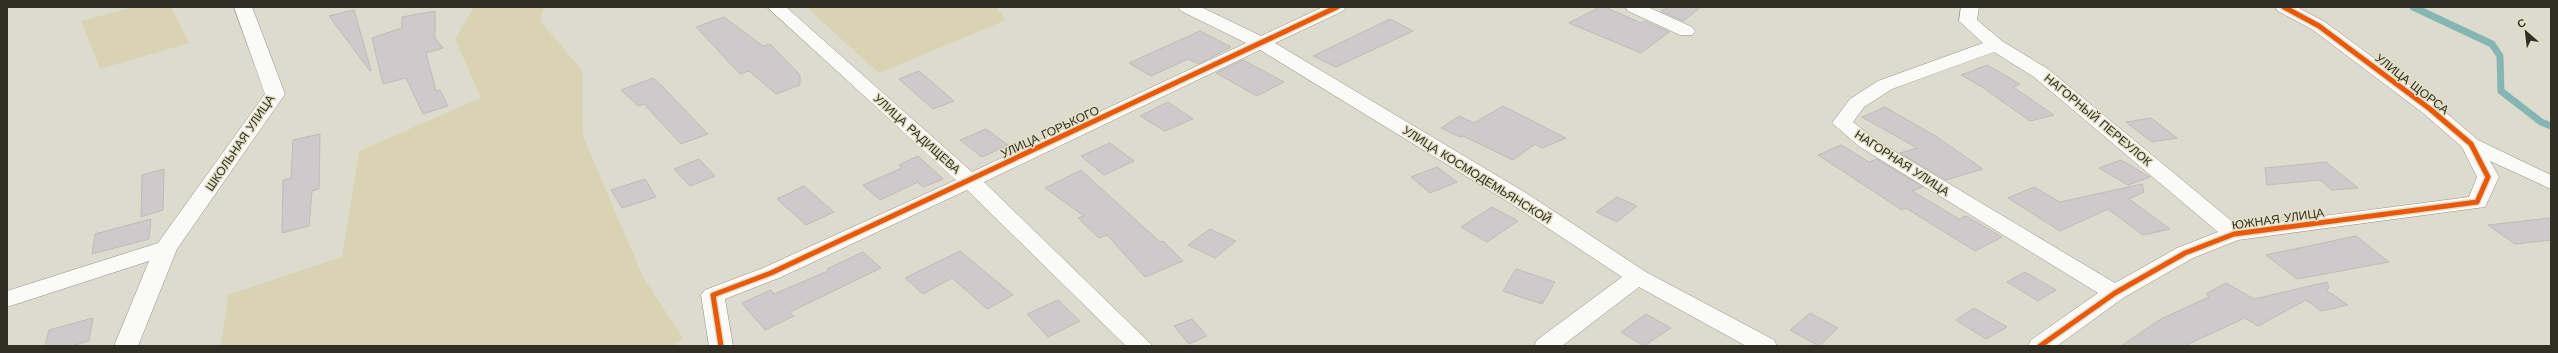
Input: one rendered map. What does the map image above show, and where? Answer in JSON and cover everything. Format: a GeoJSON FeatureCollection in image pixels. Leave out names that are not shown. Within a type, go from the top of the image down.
{"type":"FeatureCollection","features":[{"type":"Feature","properties":{"kind":"street","name":"ШКОЛЬНАЯ УЛИЦА"},"geometry":{"type":"LineString","coordinates":[[166,248],[275,94],[264,69],[253,28],[243,7]]}},
{"type":"Feature","properties":{"kind":"street","name":"УЛИЦА РАДИЩЕВА"},"geometry":{"type":"LineString","coordinates":[[776,7],[970,181],[1141,346]]}},
{"type":"Feature","properties":{"kind":"street","name":"УЛИЦА ГОРЬКОГО"},"geometry":{"type":"LineString","coordinates":[[721,346],[713,295],[771,273],[970,181],[1337,7]]}},
{"type":"Feature","properties":{"kind":"street"},"geometry":{"type":"LineString","coordinates":[[1634,7],[1686,31]]}},
{"type":"Feature","properties":{"kind":"street","name":"НАГОРНЫЙ ПЕРЕУЛОК"},"geometry":{"type":"LineString","coordinates":[[1970,7],[1968,21],[1996,45],[2041,74],[2234,234]]}},
{"type":"Feature","properties":{"kind":"street","name":"УЛИЦА ЩОРСА"},"geometry":{"type":"LineString","coordinates":[[2284,7],[2319,26],[2430,109],[2471,144],[2551,183]]}},
{"type":"Feature","properties":{"kind":"street","name":"УЛИЦА КОСМОДЕМЬЯНСКОЙ"},"geometry":{"type":"LineString","coordinates":[[1194,8],[1261,43],[1518,198],[1638,277],[1765,346]]}},
{"type":"Feature","properties":{"kind":"street","name":"НАГОРНАЯ УЛИЦА"},"geometry":{"type":"LineString","coordinates":[[1996,45],[1885,85],[1857,103],[1842,123],[1867,143],[2115,293]]}},
{"type":"Feature","properties":{"kind":"street","name":"УЛИЦА ЩОРСА"},"geometry":{"type":"LineString","coordinates":[[2471,144],[2488,177],[2476,202]]}},
{"type":"Feature","properties":{"kind":"street","name":"ЮЖНАЯ УЛИЦА"},"geometry":{"type":"LineString","coordinates":[[2040,346],[2115,293],[2185,253],[2234,234],[2476,202]]}},
{"type":"Feature","properties":{"kind":"street"},"geometry":{"type":"LineString","coordinates":[[7,300],[166,248]]}},
{"type":"Feature","properties":{"kind":"street"},"geometry":{"type":"LineString","coordinates":[[126,346],[166,248]]}},
{"type":"Feature","properties":{"kind":"street"},"geometry":{"type":"LineString","coordinates":[[1546,346],[1638,277]]}},
{"type":"Feature","properties":{"kind":"shaded area"},"geometry":{"type":"Polygon","coordinates":[[[133,7],[171,7],[189,43],[100,69],[81,21],[133,7]]]}},
{"type":"Feature","properties":{"kind":"shaded area"},"geometry":{"type":"Polygon","coordinates":[[[474,7],[544,7],[540,21],[582,70],[583,136],[643,277],[683,338],[673,346],[221,346],[228,295],[342,257],[359,151],[481,98],[455,39],[474,7]]]}},
{"type":"Feature","properties":{"kind":"shaded area"},"geometry":{"type":"Polygon","coordinates":[[[806,7],[996,7],[1006,20],[879,73],[806,7]]]}},
{"type":"Feature","properties":{"kind":"building"},"geometry":{"type":"Polygon","coordinates":[[[1600,7],[1605,7],[1641,23],[1645,21],[1669,32],[1641,53],[1569,23],[1600,7]]]}},
{"type":"Feature","properties":{"kind":"building"},"geometry":{"type":"Polygon","coordinates":[[[1669,7],[1701,7],[1683,21],[1661,11],[1669,7]]]}},
{"type":"Feature","properties":{"kind":"building"},"geometry":{"type":"Polygon","coordinates":[[[354,10],[371,70],[370,71],[329,16],[354,10]]]}},
{"type":"Feature","properties":{"kind":"building"},"geometry":{"type":"Polygon","coordinates":[[[435,11],[435,38],[443,48],[426,53],[436,91],[440,90],[448,106],[423,114],[406,78],[383,84],[372,38],[402,28],[402,17],[435,11]]]}},
{"type":"Feature","properties":{"kind":"building"},"geometry":{"type":"Polygon","coordinates":[[[724,17],[763,46],[770,44],[800,75],[800,85],[776,94],[749,71],[740,74],[696,27],[724,17]]]}},
{"type":"Feature","properties":{"kind":"building"},"geometry":{"type":"Polygon","coordinates":[[[1390,19],[1413,31],[1336,67],[1313,56],[1390,19]]]}},
{"type":"Feature","properties":{"kind":"building"},"geometry":{"type":"Polygon","coordinates":[[[1200,31],[1231,47],[1199,64],[1188,59],[1151,76],[1129,63],[1200,31]]]}},
{"type":"Feature","properties":{"kind":"building"},"geometry":{"type":"Polygon","coordinates":[[[1243,60],[1284,82],[1257,96],[1216,73],[1243,60]]]}},
{"type":"Feature","properties":{"kind":"building"},"geometry":{"type":"Polygon","coordinates":[[[1987,65],[2020,84],[2013,87],[2054,115],[2030,121],[1982,87],[1961,75],[1987,65]]]}},
{"type":"Feature","properties":{"kind":"building"},"geometry":{"type":"Polygon","coordinates":[[[919,71],[954,101],[933,109],[899,79],[919,71]]]}},
{"type":"Feature","properties":{"kind":"building"},"geometry":{"type":"Polygon","coordinates":[[[653,78],[708,134],[681,144],[644,104],[638,106],[621,90],[653,78]]]}},
{"type":"Feature","properties":{"kind":"building"},"geometry":{"type":"Polygon","coordinates":[[[1168,102],[1193,119],[1165,131],[1140,116],[1168,102]]]}},
{"type":"Feature","properties":{"kind":"building"},"geometry":{"type":"Polygon","coordinates":[[[1503,106],[1566,138],[1542,148],[1535,144],[1513,160],[1463,136],[1460,137],[1441,128],[1459,116],[1474,123],[1503,106]]]}},
{"type":"Feature","properties":{"kind":"building"},"geometry":{"type":"Polygon","coordinates":[[[1885,107],[1937,137],[1983,169],[1946,180],[1900,153],[1917,148],[1862,117],[1885,107]]]}},
{"type":"Feature","properties":{"kind":"building"},"geometry":{"type":"Polygon","coordinates":[[[2151,118],[2177,138],[2152,142],[2126,122],[2151,118]]]}},
{"type":"Feature","properties":{"kind":"building"},"geometry":{"type":"Polygon","coordinates":[[[986,129],[1008,145],[982,157],[960,140],[986,129]]]}},
{"type":"Feature","properties":{"kind":"building"},"geometry":{"type":"Polygon","coordinates":[[[320,134],[319,189],[312,191],[309,226],[282,233],[283,180],[291,178],[293,140],[320,134]]]}},
{"type":"Feature","properties":{"kind":"building"},"geometry":{"type":"Polygon","coordinates":[[[1110,143],[1134,161],[1104,175],[1081,156],[1110,143]]]}},
{"type":"Feature","properties":{"kind":"building"},"geometry":{"type":"Polygon","coordinates":[[[1841,145],[1869,162],[1877,159],[1923,187],[1912,191],[1959,219],[1966,216],[2002,237],[1975,251],[1906,208],[1902,210],[1818,155],[1841,145]]]}},
{"type":"Feature","properties":{"kind":"building"},"geometry":{"type":"Polygon","coordinates":[[[918,156],[943,179],[923,187],[918,182],[880,200],[863,185],[902,168],[899,165],[918,156]]]}},
{"type":"Feature","properties":{"kind":"building"},"geometry":{"type":"Polygon","coordinates":[[[699,159],[715,176],[690,186],[674,169],[699,159]]]}},
{"type":"Feature","properties":{"kind":"building"},"geometry":{"type":"Polygon","coordinates":[[[2121,160],[2150,177],[2128,185],[2099,168],[2121,160]]]}},
{"type":"Feature","properties":{"kind":"building"},"geometry":{"type":"Polygon","coordinates":[[[2326,162],[2358,188],[2332,190],[2320,180],[2267,185],[2265,168],[2326,162]]]}},
{"type":"Feature","properties":{"kind":"building"},"geometry":{"type":"Polygon","coordinates":[[[1437,167],[1457,182],[1430,193],[1411,177],[1437,167]]]}},
{"type":"Feature","properties":{"kind":"building"},"geometry":{"type":"Polygon","coordinates":[[[164,169],[163,210],[141,217],[142,175],[164,169]]]}},
{"type":"Feature","properties":{"kind":"building"},"geometry":{"type":"Polygon","coordinates":[[[1081,170],[1160,242],[1163,241],[1183,261],[1145,277],[1107,235],[1099,238],[1078,218],[1084,216],[1045,188],[1081,170]]]}},
{"type":"Feature","properties":{"kind":"building"},"geometry":{"type":"Polygon","coordinates":[[[645,179],[656,197],[622,208],[611,190],[645,179]]]}},
{"type":"Feature","properties":{"kind":"building"},"geometry":{"type":"Polygon","coordinates":[[[2142,184],[2144,192],[2129,199],[2170,229],[2143,235],[2108,209],[2060,231],[2008,198],[2034,187],[2060,202],[2142,184]]]}},
{"type":"Feature","properties":{"kind":"building"},"geometry":{"type":"Polygon","coordinates":[[[804,186],[834,212],[806,225],[777,199],[804,186]]]}},
{"type":"Feature","properties":{"kind":"building"},"geometry":{"type":"Polygon","coordinates":[[[1617,197],[1637,206],[1617,222],[1596,212],[1617,197]]]}},
{"type":"Feature","properties":{"kind":"building"},"geometry":{"type":"Polygon","coordinates":[[[1492,207],[1518,221],[1487,242],[1461,227],[1492,207]]]}},
{"type":"Feature","properties":{"kind":"building"},"geometry":{"type":"Polygon","coordinates":[[[2551,218],[2551,240],[2515,244],[2488,225],[2551,218]]]}},
{"type":"Feature","properties":{"kind":"building"},"geometry":{"type":"Polygon","coordinates":[[[151,219],[149,239],[92,254],[95,234],[151,219]]]}},
{"type":"Feature","properties":{"kind":"building"},"geometry":{"type":"Polygon","coordinates":[[[1210,229],[1236,241],[1215,258],[1188,245],[1210,229]]]}},
{"type":"Feature","properties":{"kind":"building"},"geometry":{"type":"Polygon","coordinates":[[[2356,236],[2389,262],[2297,279],[2266,255],[2356,236]]]}},
{"type":"Feature","properties":{"kind":"building"},"geometry":{"type":"Polygon","coordinates":[[[960,251],[1013,295],[987,309],[952,278],[923,294],[905,278],[960,251]]]}},
{"type":"Feature","properties":{"kind":"building"},"geometry":{"type":"Polygon","coordinates":[[[863,252],[881,268],[790,312],[794,316],[765,330],[742,303],[771,290],[774,294],[828,271],[827,269],[863,252]]]}},
{"type":"Feature","properties":{"kind":"building"},"geometry":{"type":"Polygon","coordinates":[[[1516,269],[1555,282],[1542,304],[1503,291],[1516,269]]]}},
{"type":"Feature","properties":{"kind":"building"},"geometry":{"type":"Polygon","coordinates":[[[2025,272],[2056,290],[2038,301],[2007,282],[2025,272]]]}},
{"type":"Feature","properties":{"kind":"building"},"geometry":{"type":"Polygon","coordinates":[[[2327,282],[2329,288],[2326,290],[2348,305],[2321,311],[2306,300],[2258,326],[2245,318],[2184,346],[2121,346],[2161,319],[2209,297],[2206,294],[2226,283],[2254,299],[2327,282]]]}},
{"type":"Feature","properties":{"kind":"building"},"geometry":{"type":"Polygon","coordinates":[[[1058,300],[1080,321],[1048,337],[1027,314],[1058,300]]]}},
{"type":"Feature","properties":{"kind":"building"},"geometry":{"type":"Polygon","coordinates":[[[1974,308],[2007,327],[1986,339],[1956,320],[1974,308]]]}},
{"type":"Feature","properties":{"kind":"building"},"geometry":{"type":"Polygon","coordinates":[[[1810,313],[1838,328],[1819,346],[1790,330],[1810,313]]]}},
{"type":"Feature","properties":{"kind":"building"},"geometry":{"type":"Polygon","coordinates":[[[1646,314],[1671,328],[1644,346],[1621,332],[1646,314]]]}},
{"type":"Feature","properties":{"kind":"building"},"geometry":{"type":"Polygon","coordinates":[[[93,318],[89,341],[71,346],[45,346],[49,330],[93,318]]]}},
{"type":"Feature","properties":{"kind":"building"},"geometry":{"type":"Polygon","coordinates":[[[1192,319],[1207,336],[1189,344],[1174,326],[1192,319]]]}},
{"type":"Feature","properties":{"kind":"waterway"},"geometry":{"type":"LineString","coordinates":[[2413,7],[2492,44],[2500,56],[2501,91],[2541,122],[2551,126]]}},
{"type":"Feature","properties":{"kind":"cycle path"},"geometry":{"type":"LineString","coordinates":[[721,346],[713,295],[771,273],[970,181],[1337,7]]}},
{"type":"Feature","properties":{"kind":"cycle path"},"geometry":{"type":"LineString","coordinates":[[2040,346],[2115,293],[2185,253],[2234,234],[2477,202],[2488,177],[2471,144],[2430,109],[2319,26],[2284,7]]}}]}
